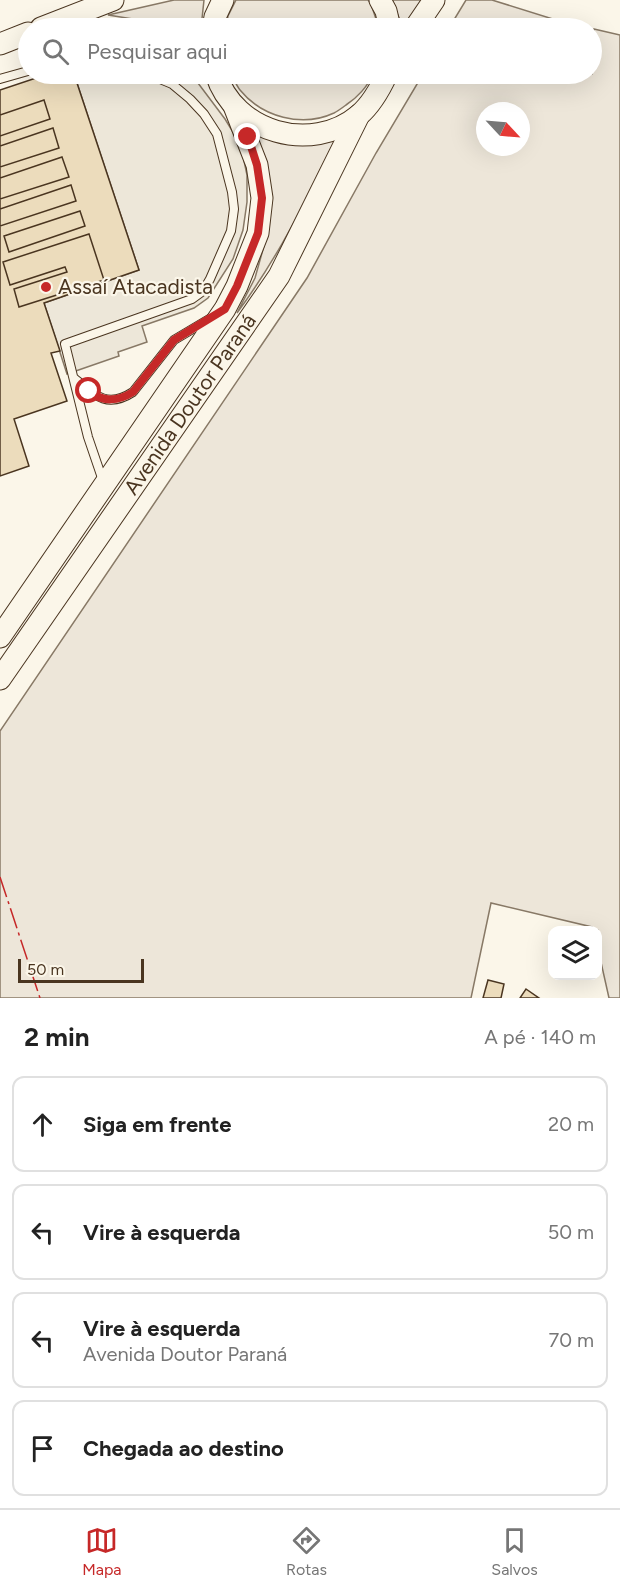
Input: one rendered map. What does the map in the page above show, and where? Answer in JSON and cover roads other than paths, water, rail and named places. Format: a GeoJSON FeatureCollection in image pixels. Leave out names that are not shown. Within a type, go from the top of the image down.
{"type":"FeatureCollection","features":[{"type":"Feature","properties":{"kind":"main road"},"geometry":{"type":"LineString","coordinates":[[66,18],[113,0]]}},
{"type":"Feature","properties":{"kind":"main road"},"geometry":{"type":"LineString","coordinates":[[215,18],[223,0]]}},
{"type":"Feature","properties":{"kind":"main road"},"geometry":{"type":"LineString","coordinates":[[380,0],[388,18]]}},
{"type":"Feature","properties":{"kind":"main road"},"geometry":{"type":"LineString","coordinates":[[422,18],[434,0]]}},
{"type":"Feature","properties":{"kind":"main road"},"geometry":{"type":"LineString","coordinates":[[218,84],[234,106],[255,123],[281,134],[308,136],[335,129],[359,115],[377,95],[382,84]]}},
{"type":"Feature","properties":{"kind":"main road","name":"Avenida Doutor Paraná"},"geometry":{"type":"LineString","coordinates":[[0,637],[225,309],[237,286],[258,233],[262,198],[257,165],[234,106]]}},
{"type":"Feature","properties":{"kind":"main road","name":"Avenida Doutor Paraná"},"geometry":{"type":"LineString","coordinates":[[0,680],[279,276],[359,115]]}},
{"type":"Feature","properties":{"kind":"lane"},"geometry":{"type":"LineString","coordinates":[[0,79],[18,74]]}},
{"type":"Feature","properties":{"kind":"lane"},"geometry":{"type":"LineString","coordinates":[[105,485],[88,437],[64,344],[192,299],[203,291],[210,279],[231,231],[234,209],[232,192],[217,134],[204,114],[172,84]]}},
{"type":"Feature","properties":{"kind":"lane"},"geometry":{"type":"LineString","coordinates":[[73,377],[95,396],[116,400],[126,397],[133,392],[174,340],[225,309]]}},
{"type":"Feature","properties":{"kind":"place","name":"Assaí Atacadista"},"geometry":{"type":"Point","coordinates":[46,287]}}]}
